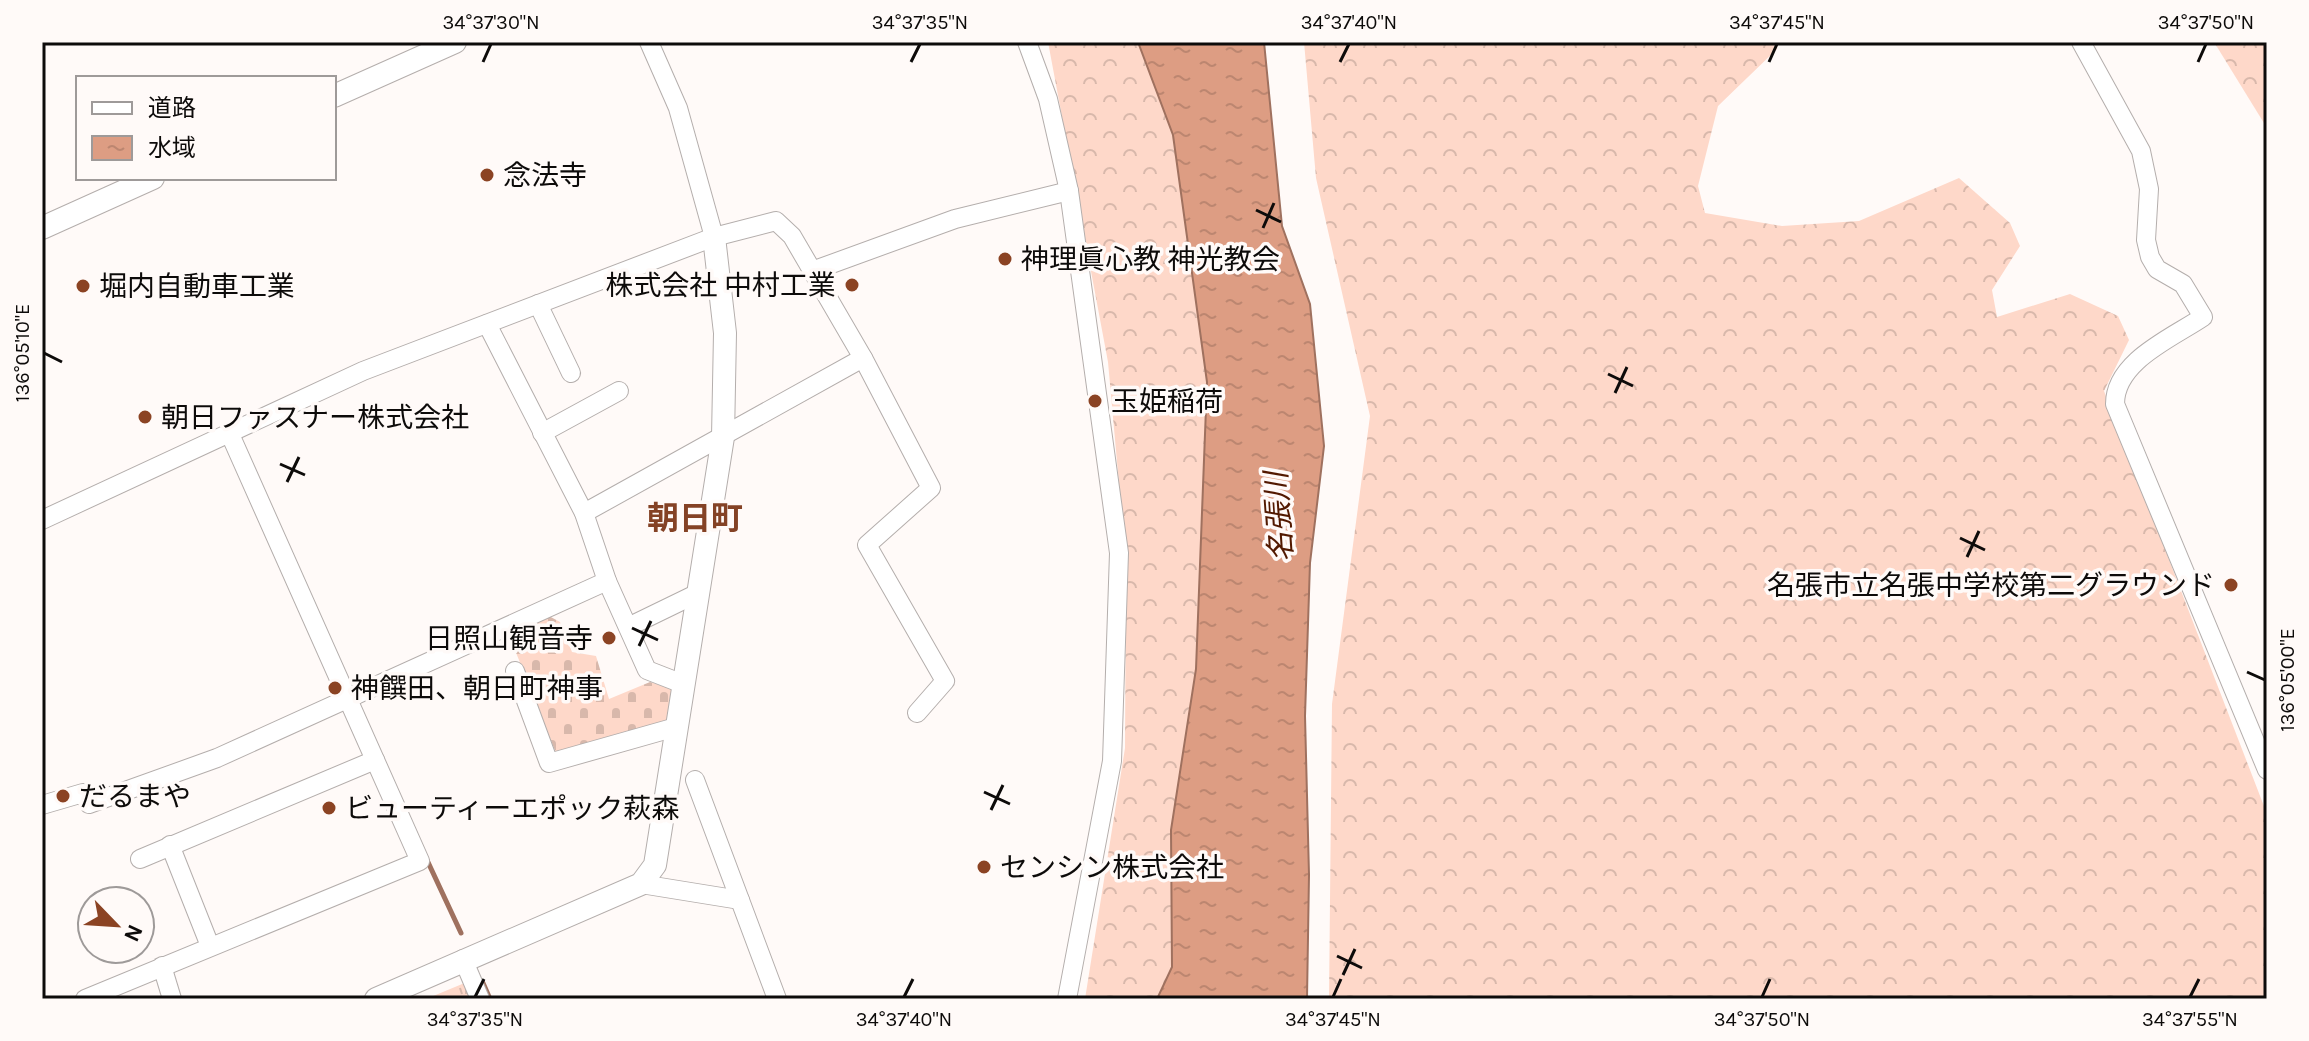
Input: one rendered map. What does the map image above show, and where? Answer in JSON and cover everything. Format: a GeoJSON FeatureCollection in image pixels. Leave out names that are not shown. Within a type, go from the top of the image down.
{"type":"FeatureCollection","features":[{"type":"Feature","properties":{"kind":"street"},"geometry":{"type":"LineString","coordinates":[[336,95],[455,42]]}},
{"type":"Feature","properties":{"kind":"street"},"geometry":{"type":"LineString","coordinates":[[376,999],[641,884],[655,865],[723,437],[725,333],[714,237],[682,120],[649,42]]}},
{"type":"Feature","properties":{"kind":"street"},"geometry":{"type":"LineString","coordinates":[[1027,42],[1048,99],[1069,191],[1112,492],[1119,578],[1112,761],[1067,999]]}},
{"type":"Feature","properties":{"kind":"street"},"geometry":{"type":"LineString","coordinates":[[2081,42],[2141,151],[2149,189],[2146,240],[2150,257],[2157,269],[2183,284],[2203,317],[2126,371],[2115,394],[2115,404],[2267,770]]}},
{"type":"Feature","properties":{"kind":"street"},"geometry":{"type":"LineString","coordinates":[[42,228],[149,180]]}},
{"type":"Feature","properties":{"kind":"street"},"geometry":{"type":"LineString","coordinates":[[812,271],[955,219],[1069,191]]}},
{"type":"Feature","properties":{"kind":"street"},"geometry":{"type":"LineString","coordinates":[[42,520],[363,371],[714,237],[776,221],[785,226],[863,358],[931,488],[867,545],[945,681],[917,713]]}},
{"type":"Feature","properties":{"kind":"street"},"geometry":{"type":"LineString","coordinates":[[538,304],[571,373]]}},
{"type":"Feature","properties":{"kind":"street"},"geometry":{"type":"LineString","coordinates":[[487,324],[584,513],[607,581],[647,670],[683,684]]}},
{"type":"Feature","properties":{"kind":"street"},"geometry":{"type":"LineString","coordinates":[[584,513],[863,358]]}},
{"type":"Feature","properties":{"kind":"street"},"geometry":{"type":"LineString","coordinates":[[542,433],[619,391]]}},
{"type":"Feature","properties":{"kind":"street"},"geometry":{"type":"LineString","coordinates":[[85,999],[420,861],[229,432]]}},
{"type":"Feature","properties":{"kind":"street"},"geometry":{"type":"LineString","coordinates":[[42,805],[83,793],[89,804],[119,796],[217,758],[607,581]]}},
{"type":"Feature","properties":{"kind":"street"},"geometry":{"type":"LineString","coordinates":[[628,627],[698,593]]}},
{"type":"Feature","properties":{"kind":"street"},"geometry":{"type":"LineString","coordinates":[[515,671],[549,763],[676,727]]}},
{"type":"Feature","properties":{"kind":"street"},"geometry":{"type":"LineString","coordinates":[[140,859],[375,760]]}},
{"type":"Feature","properties":{"kind":"street"},"geometry":{"type":"LineString","coordinates":[[695,780],[777,999]]}},
{"type":"Feature","properties":{"kind":"street"},"geometry":{"type":"LineString","coordinates":[[170,845],[210,946]]}},
{"type":"Feature","properties":{"kind":"street"},"geometry":{"type":"LineString","coordinates":[[641,884],[740,900]]}},
{"type":"Feature","properties":{"kind":"street"},"geometry":{"type":"LineString","coordinates":[[463,959],[480,999]]}},
{"type":"Feature","properties":{"kind":"street"},"geometry":{"type":"LineString","coordinates":[[162,966],[172,999]]}},
{"type":"Feature","properties":{"kind":"green space"},"geometry":{"type":"Polygon","coordinates":[[[1048,42],[1138,42],[1173,135],[1207,382],[1196,669],[1171,830],[1172,967],[1157,999],[1085,999],[1125,748],[1126,561],[1108,362],[1048,42]]]}},
{"type":"Feature","properties":{"kind":"green space"},"geometry":{"type":"Polygon","coordinates":[[[1304,42],[1778,42],[1777,49],[1718,106],[1698,186],[1705,213],[1782,226],[1859,221],[1959,178],[2010,223],[2020,246],[1992,290],[1997,317],[2070,294],[2118,316],[2129,340],[2104,391],[2267,814],[2267,999],[1329,999],[1332,704],[1370,416],[1316,178],[1304,42]]]}},
{"type":"Feature","properties":{"kind":"green space"},"geometry":{"type":"Polygon","coordinates":[[[2214,42],[2267,42],[2267,128],[2214,42]]]}},
{"type":"Feature","properties":{"kind":"green space"},"geometry":{"type":"Polygon","coordinates":[[[547,615],[560,622],[572,652],[596,656],[609,699],[650,682],[679,691],[672,723],[556,753],[507,630],[547,615]]]}},
{"type":"Feature","properties":{"kind":"green space"},"geometry":{"type":"Polygon","coordinates":[[[467,982],[474,999],[426,999],[467,982]]]}},
{"type":"Feature","properties":{"kind":"water","name":"名張川"},"geometry":{"type":"Polygon","coordinates":[[[1138,42],[1264,42],[1282,226],[1310,304],[1324,446],[1310,563],[1305,716],[1309,875],[1307,999],[1157,999],[1172,967],[1171,830],[1196,669],[1207,382],[1173,135],[1138,42]]]}},
{"type":"Feature","properties":{"kind":"waterway"},"geometry":{"type":"LineString","coordinates":[[427,860],[461,933]]}},
{"type":"Feature","properties":{"kind":"waterway"},"geometry":{"type":"LineString","coordinates":[[483,983],[490,999]]}},
{"type":"Feature","properties":{"kind":"place","name":"念法寺"},"geometry":{"type":"Point","coordinates":[487,175]}},
{"type":"Feature","properties":{"kind":"place","name":"神理眞心教 神光教会"},"geometry":{"type":"Point","coordinates":[1005,259]}},
{"type":"Feature","properties":{"kind":"place","name":"株式会社 中村工業"},"geometry":{"type":"Point","coordinates":[852,285]}},
{"type":"Feature","properties":{"kind":"place","name":"堀内自動車工業"},"geometry":{"type":"Point","coordinates":[83,286]}},
{"type":"Feature","properties":{"kind":"place","name":"玉姫稲荷"},"geometry":{"type":"Point","coordinates":[1095,401]}},
{"type":"Feature","properties":{"kind":"place","name":"朝日ファスナー株式会社"},"geometry":{"type":"Point","coordinates":[145,417]}},
{"type":"Feature","properties":{"kind":"place","name":"名張市立名張中学校第二グラウンド"},"geometry":{"type":"Point","coordinates":[2231,585]}},
{"type":"Feature","properties":{"kind":"place","name":"日照山観音寺"},"geometry":{"type":"Point","coordinates":[609,638]}},
{"type":"Feature","properties":{"kind":"place","name":"神饌田、朝日町神事"},"geometry":{"type":"Point","coordinates":[335,688]}},
{"type":"Feature","properties":{"kind":"place","name":"だるまや"},"geometry":{"type":"Point","coordinates":[63,796]}},
{"type":"Feature","properties":{"kind":"place","name":"ビューティーエポック萩森"},"geometry":{"type":"Point","coordinates":[329,808]}},
{"type":"Feature","properties":{"kind":"place","name":"センシン株式会社"},"geometry":{"type":"Point","coordinates":[984,867]}},
{"type":"Feature","properties":{"kind":"district","name":"朝日町"},"geometry":{"type":"Point","coordinates":[695,518]}}]}
